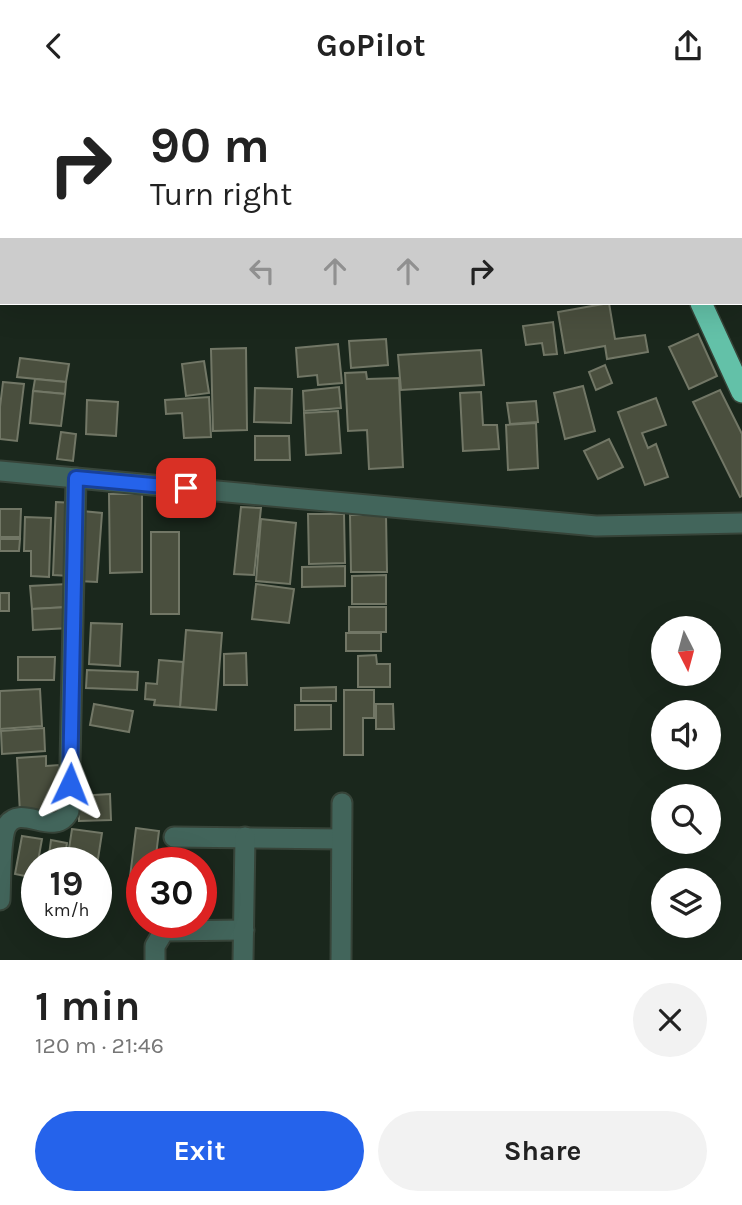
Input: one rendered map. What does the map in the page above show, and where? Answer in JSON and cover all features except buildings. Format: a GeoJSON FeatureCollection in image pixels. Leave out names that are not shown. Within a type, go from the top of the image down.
{"type":"FeatureCollection","features":[{"type":"Feature","properties":{"kind":"highway"},"geometry":{"type":"LineString","coordinates":[[702,305],[742,392]]}},
{"type":"Feature","properties":{"kind":"street"},"geometry":{"type":"LineString","coordinates":[[0,471],[596,526],[742,523]]}},
{"type":"Feature","properties":{"kind":"street"},"geometry":{"type":"LineString","coordinates":[[0,900],[2,840],[5,828],[12,820],[20,817],[51,823],[60,821],[66,818],[69,811],[76,478]]}},
{"type":"Feature","properties":{"kind":"street"},"geometry":{"type":"LineString","coordinates":[[341,960],[342,803]]}},
{"type":"Feature","properties":{"kind":"street"},"geometry":{"type":"LineString","coordinates":[[174,837],[341,839]]}},
{"type":"Feature","properties":{"kind":"street"},"geometry":{"type":"LineString","coordinates":[[243,960],[245,837]]}},
{"type":"Feature","properties":{"kind":"street"},"geometry":{"type":"LineString","coordinates":[[155,960],[155,946],[164,931],[244,930]]}},
{"type":"Feature","properties":{"kind":"route"},"geometry":{"type":"LineString","coordinates":[[70,784],[76,478],[186,488]]}}]}
